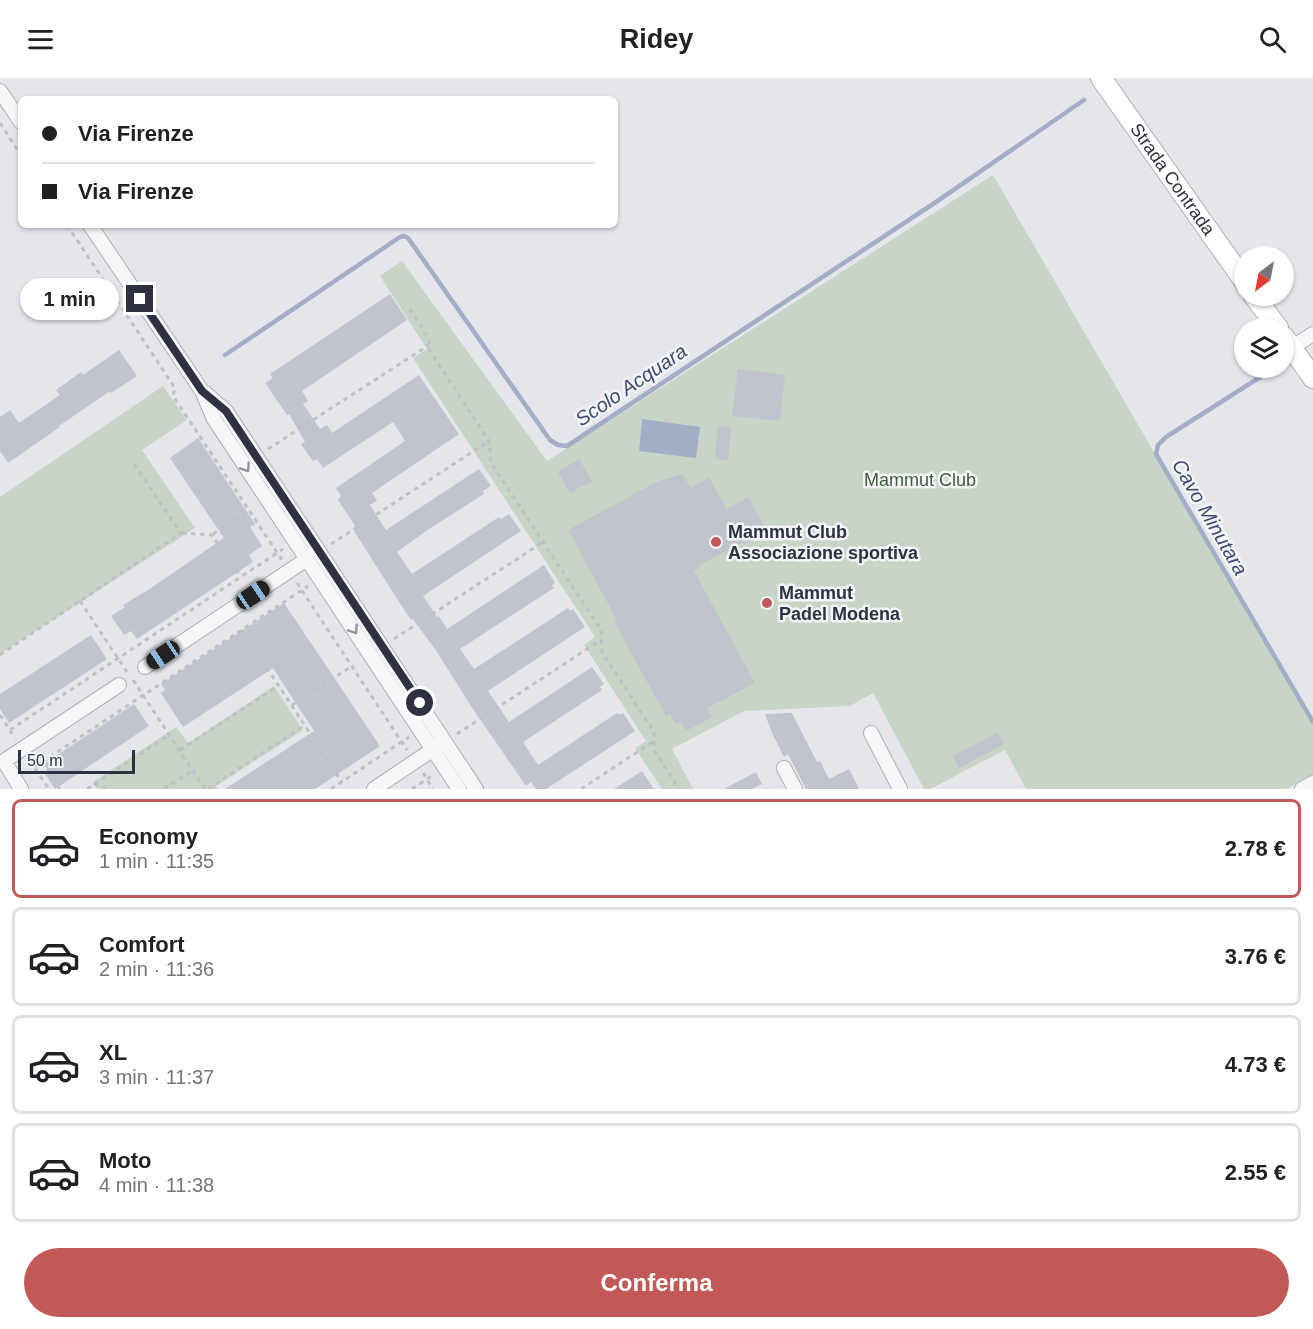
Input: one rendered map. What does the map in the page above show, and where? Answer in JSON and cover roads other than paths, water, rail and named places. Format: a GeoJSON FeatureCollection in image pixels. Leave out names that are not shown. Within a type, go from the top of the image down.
{"type":"FeatureCollection","features":[{"type":"Feature","properties":{"kind":"street","name":"Strada Contrada"},"geometry":{"type":"LineString","coordinates":[[1101,78],[1234,266]]}},
{"type":"Feature","properties":{"kind":"street"},"geometry":{"type":"LineString","coordinates":[[0,91],[18,118]]}},
{"type":"Feature","properties":{"kind":"street"},"geometry":{"type":"LineString","coordinates":[[92,228],[202,391],[214,419],[459,789]]}},
{"type":"Feature","properties":{"kind":"street"},"geometry":{"type":"LineString","coordinates":[[1294,341],[1313,334]]}},
{"type":"Feature","properties":{"kind":"street"},"geometry":{"type":"LineString","coordinates":[[1294,351],[1313,378]]}},
{"type":"Feature","properties":{"kind":"street"},"geometry":{"type":"LineString","coordinates":[[202,391],[226,411],[476,789]]}},
{"type":"Feature","properties":{"kind":"street"},"geometry":{"type":"LineString","coordinates":[[145,667],[319,551]]}},
{"type":"Feature","properties":{"kind":"street"},"geometry":{"type":"LineString","coordinates":[[21,789],[4,761],[118,685]]}},
{"type":"Feature","properties":{"kind":"street"},"geometry":{"type":"LineString","coordinates":[[871,733],[898,788]]}},
{"type":"Feature","properties":{"kind":"street"},"geometry":{"type":"LineString","coordinates":[[374,789],[445,742]]}},
{"type":"Feature","properties":{"kind":"street"},"geometry":{"type":"LineString","coordinates":[[784,768],[795,789]]}},
{"type":"Feature","properties":{"kind":"street"},"geometry":{"type":"LineString","coordinates":[[1302,789],[1313,783]]}},
{"type":"Feature","properties":{"kind":"water"},"geometry":{"type":"Polygon","coordinates":[[[642,419],[700,427],[696,458],[639,451],[642,419]]]}},
{"type":"Feature","properties":{"kind":"waterway","name":"Scolo Acquara"},"geometry":{"type":"LineString","coordinates":[[225,355],[404,236],[408,238],[550,440],[558,445],[567,446],[936,202],[1084,100]]}},
{"type":"Feature","properties":{"kind":"waterway","name":"Cavo Minutara"},"geometry":{"type":"LineString","coordinates":[[1259,378],[1166,437],[1158,445],[1156,454],[1313,722]]}},
{"type":"Feature","properties":{"kind":"place","name":"Mammut Club Associazione sportiva"},"geometry":{"type":"Point","coordinates":[716,542]}},
{"type":"Feature","properties":{"kind":"place","name":"Mammut Padel Modena"},"geometry":{"type":"Point","coordinates":[767,603]}},
{"type":"Feature","properties":{"kind":"park label","name":"Mammut Club"},"geometry":{"type":"Point","coordinates":[920,480]}}]}
